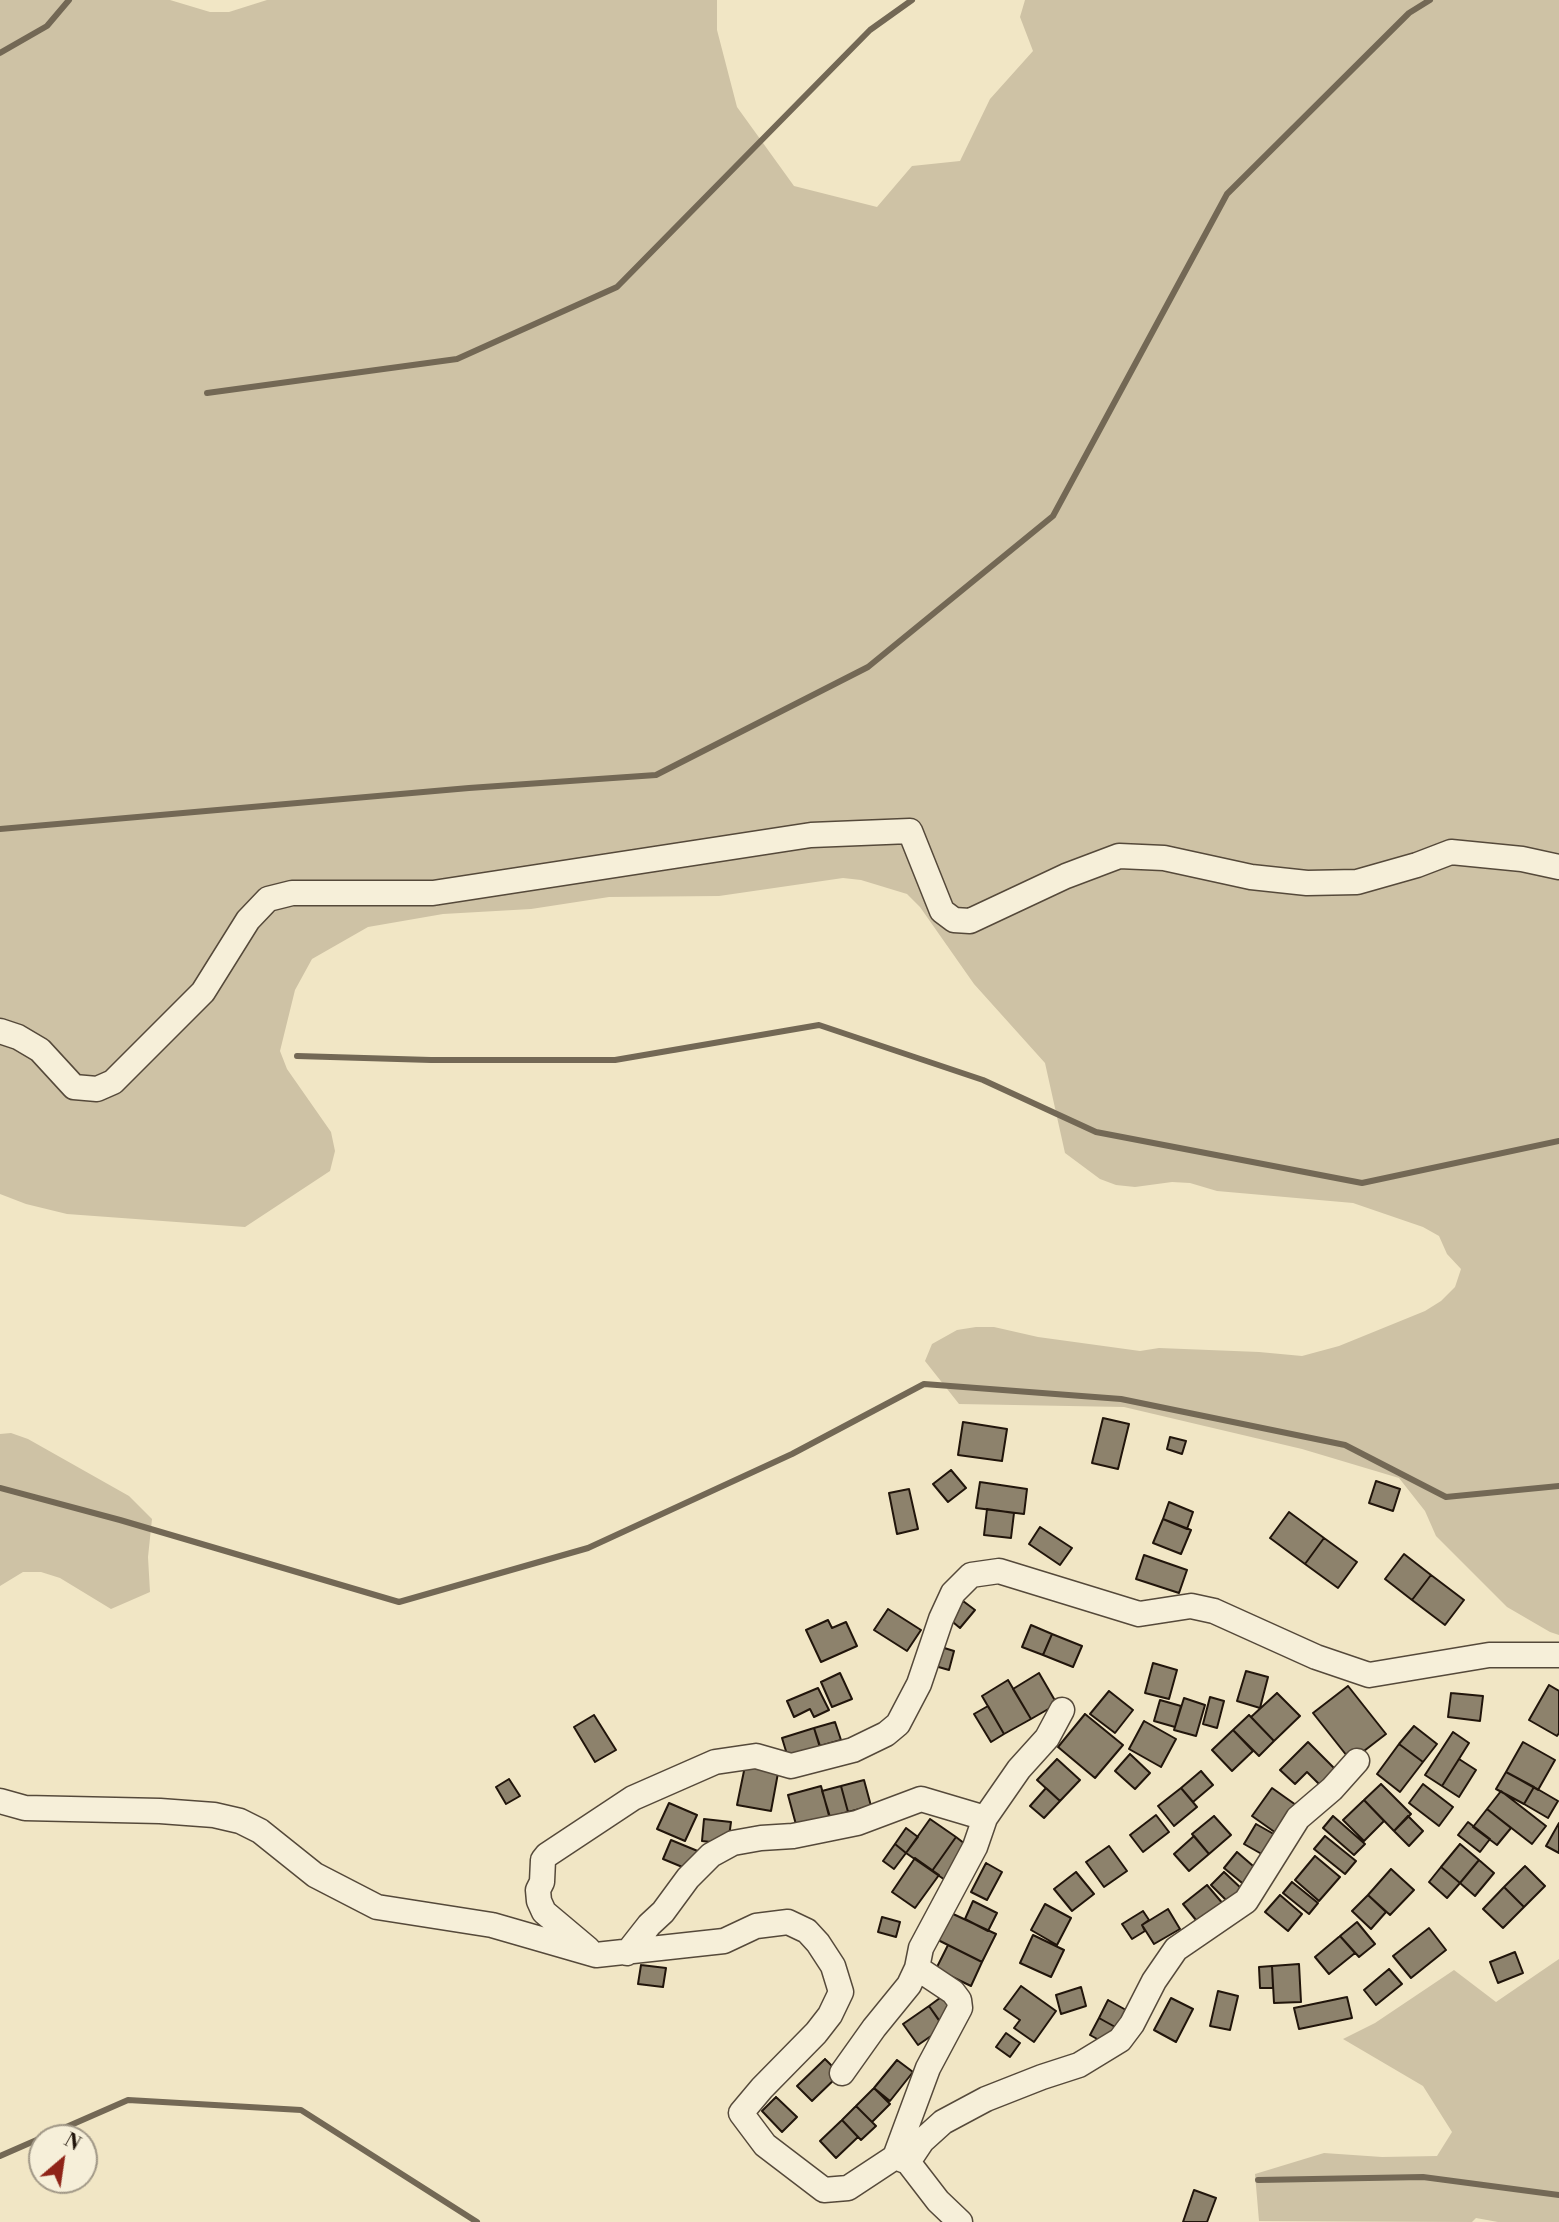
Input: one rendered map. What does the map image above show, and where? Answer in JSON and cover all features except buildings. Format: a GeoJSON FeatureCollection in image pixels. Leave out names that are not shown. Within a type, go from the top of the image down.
{"type":"FeatureCollection","features":[{"type":"Feature","properties":{"kind":"street"},"geometry":{"type":"LineString","coordinates":[[0,1031],[18,1037],[40,1050],[74,1087],[97,1089],[113,1082],[203,992],[248,920],[268,899],[292,893],[433,893],[811,835],[910,831],[942,911],[954,920],[970,921],[1066,876],[1119,856],[1164,858],[1251,877],[1307,883],[1357,882],[1451,852],[1522,859],[1559,867]]}},
{"type":"Feature","properties":{"kind":"street"},"geometry":{"type":"LineString","coordinates":[[596,1955],[544,1912],[538,1890],[542,1882],[543,1860],[547,1855],[633,1798],[715,1762],[756,1756],[791,1766],[853,1750],[886,1734],[898,1724],[919,1684],[953,1592],[971,1575],[999,1571],[1139,1614],[1191,1606],[1214,1611],[1317,1657],[1369,1675],[1489,1655],[1559,1655]]}},
{"type":"Feature","properties":{"kind":"street"},"geometry":{"type":"LineString","coordinates":[[842,2073],[909,1985],[917,1968],[921,1948],[975,1847],[985,1818],[1018,1769],[1047,1738],[1062,1710]]}},
{"type":"Feature","properties":{"kind":"street"},"geometry":{"type":"LineString","coordinates":[[0,1801],[25,1808],[160,1811],[214,1815],[240,1821],[260,1831],[315,1875],[377,1907],[492,1925],[596,1955],[724,1941],[757,1926],[788,1922],[807,1931],[818,1943],[833,1966],[841,1992],[830,2015],[816,2033],[741,2113],[765,2145],[824,2190],[831,2191],[848,2188],[902,2160],[943,2122],[986,2099],[1079,2065],[1120,2040],[1176,1949],[1246,1901],[1298,1818],[1332,1789],[1357,1761]]}},
{"type":"Feature","properties":{"kind":"street"},"geometry":{"type":"LineString","coordinates":[[627,1953],[688,1878],[711,1855],[733,1843],[793,1836],[857,1823],[921,1799],[985,1818]]}},
{"type":"Feature","properties":{"kind":"street"},"geometry":{"type":"LineString","coordinates":[[902,2160],[928,2068],[960,2008],[959,2000],[953,1992],[917,1968]]}},
{"type":"Feature","properties":{"kind":"street"},"geometry":{"type":"LineString","coordinates":[[902,2160],[960,2222]]}},
{"type":"Feature","properties":{"kind":"shaded area"},"geometry":{"type":"Polygon","coordinates":[[[0,0],[170,0],[210,12],[229,12],[267,0],[717,0],[717,30],[737,107],[794,186],[877,207],[912,166],[960,161],[990,99],[1033,51],[1020,17],[1025,0],[1559,0],[1559,1635],[1507,1607],[1436,1536],[1425,1511],[1399,1478],[1302,1449],[1124,1407],[959,1404],[925,1361],[932,1344],[957,1330],[994,1327],[1038,1337],[1140,1351],[1159,1348],[1302,1356],[1339,1346],[1425,1311],[1441,1301],[1455,1287],[1461,1269],[1447,1254],[1439,1236],[1423,1227],[1353,1203],[1217,1191],[1190,1183],[1172,1182],[1135,1187],[1116,1185],[1100,1179],[1065,1153],[1045,1063],[974,984],[920,907],[907,894],[861,880],[843,878],[719,896],[609,897],[531,909],[443,914],[368,927],[312,959],[295,990],[280,1051],[287,1069],[331,1132],[335,1151],[330,1171],[245,1227],[67,1214],[26,1204],[0,1194],[0,0]]]}},
{"type":"Feature","properties":{"kind":"shaded area"},"geometry":{"type":"Polygon","coordinates":[[[11,1433],[28,1439],[129,1496],[152,1519],[148,1557],[150,1592],[111,1609],[60,1578],[41,1572],[23,1572],[0,1586],[0,1434],[11,1433]]]}},
{"type":"Feature","properties":{"kind":"shaded area"},"geometry":{"type":"Polygon","coordinates":[[[1559,1959],[1559,2222],[1498,2222],[1476,2218],[1472,2222],[1259,2221],[1255,2174],[1324,2153],[1382,2157],[1437,2156],[1452,2132],[1423,2086],[1343,2039],[1375,2023],[1454,1970],[1496,2002],[1559,1959]]]}},
{"type":"Feature","properties":{"kind":"waterway"},"geometry":{"type":"LineString","coordinates":[[0,53],[47,26],[69,0]]}},
{"type":"Feature","properties":{"kind":"waterway"},"geometry":{"type":"LineString","coordinates":[[207,393],[457,359],[617,287],[870,30],[912,0]]}},
{"type":"Feature","properties":{"kind":"waterway"},"geometry":{"type":"LineString","coordinates":[[0,829],[469,788],[656,775],[868,667],[1053,516],[1227,194],[1409,13],[1430,0]]}},
{"type":"Feature","properties":{"kind":"waterway"},"geometry":{"type":"LineString","coordinates":[[297,1056],[431,1060],[615,1060],[819,1025],[983,1080],[1096,1132],[1362,1183],[1559,1141]]}},
{"type":"Feature","properties":{"kind":"waterway"},"geometry":{"type":"LineString","coordinates":[[0,1488],[120,1520],[399,1602],[588,1548],[792,1454],[924,1384],[1121,1399],[1345,1445],[1446,1497],[1559,1486]]}},
{"type":"Feature","properties":{"kind":"waterway"},"geometry":{"type":"LineString","coordinates":[[0,2156],[128,2100],[301,2110],[477,2222]]}},
{"type":"Feature","properties":{"kind":"waterway"},"geometry":{"type":"LineString","coordinates":[[1258,2180],[1423,2177],[1559,2195]]}}]}
